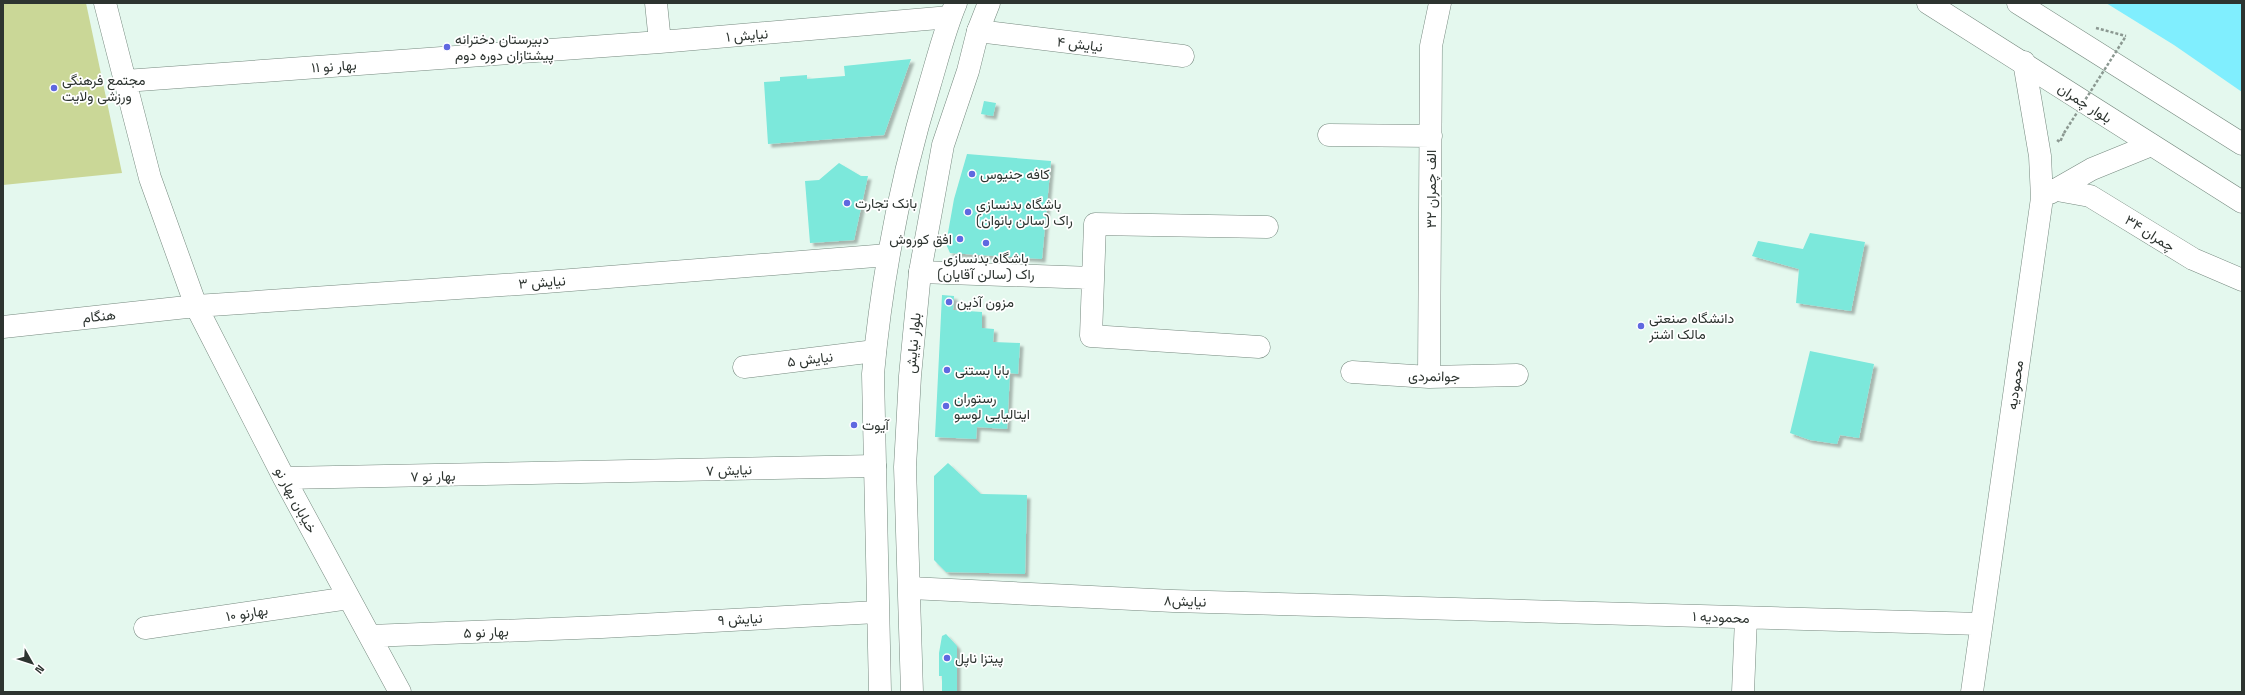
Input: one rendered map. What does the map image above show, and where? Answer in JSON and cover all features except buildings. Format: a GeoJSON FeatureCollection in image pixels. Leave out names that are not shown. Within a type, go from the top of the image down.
{"type":"FeatureCollection","features":[{"type":"Feature","properties":{"kind":"street","name":"خیابان بهار نو"},"geometry":{"type":"LineString","coordinates":[[105,3],[150,178],[196,306],[284,478],[400,692]]}},
{"type":"Feature","properties":{"kind":"street"},"geometry":{"type":"LineString","coordinates":[[656,3],[660,42]]}},
{"type":"Feature","properties":{"kind":"street","name":"بلوار نیایش"},"geometry":{"type":"LineString","coordinates":[[912,692],[910,588],[905,467],[910,376],[920,272],[942,145],[968,71],[978,31],[989,3]]}},
{"type":"Feature","properties":{"kind":"street","name":"۳۲ الف چمران"},"geometry":{"type":"LineString","coordinates":[[1429,377],[1431,46],[1440,3]]}},
{"type":"Feature","properties":{"kind":"street","name":"بلوار چمران"},"geometry":{"type":"LineString","coordinates":[[1928,3],[2024,62],[2151,145],[2242,202]]}},
{"type":"Feature","properties":{"kind":"street"},"geometry":{"type":"LineString","coordinates":[[2018,3],[2242,144]]}},
{"type":"Feature","properties":{"kind":"street"},"geometry":{"type":"LineString","coordinates":[[880,692],[877,612],[873,374],[875,351],[888,255],[914,137],[953,10]]}},
{"type":"Feature","properties":{"kind":"street","name":"نیایش ۱"},"geometry":{"type":"LineString","coordinates":[[543,50],[660,42],[953,10]]}},
{"type":"Feature","properties":{"kind":"street","name":"نیایش ۴"},"geometry":{"type":"LineString","coordinates":[[978,31],[1182,56]]}},
{"type":"Feature","properties":{"kind":"street","name":"۱۱ بهار نو"},"geometry":{"type":"LineString","coordinates":[[125,81],[543,50]]}},
{"type":"Feature","properties":{"kind":"street","name":"محمودیه"},"geometry":{"type":"LineString","coordinates":[[1972,692],[1981,624],[2049,194],[2040,156],[2024,62]]}},
{"type":"Feature","properties":{"kind":"street"},"geometry":{"type":"LineString","coordinates":[[1329,135],[1431,136]]}},
{"type":"Feature","properties":{"kind":"street"},"geometry":{"type":"LineString","coordinates":[[2049,194],[2092,169],[2151,145]]}},
{"type":"Feature","properties":{"kind":"street","name":"۳۴ چمران"},"geometry":{"type":"LineString","coordinates":[[2049,194],[2090,196],[2193,259],[2242,280]]}},
{"type":"Feature","properties":{"kind":"street"},"geometry":{"type":"LineString","coordinates":[[1259,347],[1091,336],[1095,224],[1267,227]]}},
{"type":"Feature","properties":{"kind":"street","name":"نیایش ۳"},"geometry":{"type":"LineString","coordinates":[[196,306],[525,283],[888,255]]}},
{"type":"Feature","properties":{"kind":"street"},"geometry":{"type":"LineString","coordinates":[[920,272],[1093,278]]}},
{"type":"Feature","properties":{"kind":"street","name":"هنگام"},"geometry":{"type":"LineString","coordinates":[[3,327],[196,306]]}},
{"type":"Feature","properties":{"kind":"street","name":"نیایش ۵"},"geometry":{"type":"LineString","coordinates":[[744,367],[875,351]]}},
{"type":"Feature","properties":{"kind":"street","name":"جوانمردی"},"geometry":{"type":"LineString","coordinates":[[1352,372],[1429,377],[1517,375]]}},
{"type":"Feature","properties":{"kind":"street","name":"نیایش ۷"},"geometry":{"type":"LineString","coordinates":[[583,473],[875,466]]}},
{"type":"Feature","properties":{"kind":"street","name":"۷ بهار نو"},"geometry":{"type":"LineString","coordinates":[[284,478],[583,473]]}},
{"type":"Feature","properties":{"kind":"street","name":"نیایش۸"},"geometry":{"type":"LineString","coordinates":[[910,588],[1173,601],[1460,610]]}},
{"type":"Feature","properties":{"kind":"street","name":"۱۰ بهارنو"},"geometry":{"type":"LineString","coordinates":[[145,628],[349,598]]}},
{"type":"Feature","properties":{"kind":"street","name":"۱ محمودیه"},"geometry":{"type":"LineString","coordinates":[[1460,610],[1981,624]]}},
{"type":"Feature","properties":{"kind":"street","name":"نیایش ۹"},"geometry":{"type":"LineString","coordinates":[[602,627],[877,612]]}},
{"type":"Feature","properties":{"kind":"street"},"geometry":{"type":"LineString","coordinates":[[1743,692],[1746,618]]}},
{"type":"Feature","properties":{"kind":"street","name":"۵ بهار نو"},"geometry":{"type":"LineString","coordinates":[[370,636],[602,627]]}},
{"type":"Feature","properties":{"kind":"path"},"geometry":{"type":"LineString","coordinates":[[2064,133],[2126,36]]}},
{"type":"Feature","properties":{"kind":"green space","name":"مجتمع فرهنگی ورزشی ولایت"},"geometry":{"type":"Polygon","coordinates":[[[3,3],[86,3],[122,173],[3,185],[3,3]]]}},
{"type":"Feature","properties":{"kind":"water"},"geometry":{"type":"Polygon","coordinates":[[[2106,3],[2242,3],[2242,92],[2174,45],[2106,3]]]}},
{"type":"Feature","properties":{"kind":"place","name":"دبیرستان دخترانه پیشتازان دوره دوم"},"geometry":{"type":"Point","coordinates":[447,47]}},
{"type":"Feature","properties":{"kind":"place","name":"مجتمع فرهنگی ورزشی ولایت"},"geometry":{"type":"Point","coordinates":[54,88]}},
{"type":"Feature","properties":{"kind":"place","name":"کافه جنیوس"},"geometry":{"type":"Point","coordinates":[972,174]}},
{"type":"Feature","properties":{"kind":"place","name":"بانک تجارت"},"geometry":{"type":"Point","coordinates":[847,203]}},
{"type":"Feature","properties":{"kind":"place","name":"باشگاه بدنسازی راک (سالن بانوان)"},"geometry":{"type":"Point","coordinates":[968,212]}},
{"type":"Feature","properties":{"kind":"place","name":"افق کوروش"},"geometry":{"type":"Point","coordinates":[960,239]}},
{"type":"Feature","properties":{"kind":"place","name":"باشگاه بدنسازی راک (سالن آقایان)"},"geometry":{"type":"Point","coordinates":[986,243]}},
{"type":"Feature","properties":{"kind":"place","name":"مزون آذین"},"geometry":{"type":"Point","coordinates":[949,302]}},
{"type":"Feature","properties":{"kind":"place","name":"دانشگاه صنعتی مالک اشتر"},"geometry":{"type":"Point","coordinates":[1641,326]}},
{"type":"Feature","properties":{"kind":"place","name":"بابا بستنی"},"geometry":{"type":"Point","coordinates":[947,370]}},
{"type":"Feature","properties":{"kind":"place","name":"رستوران ایتالیایی لوسو"},"geometry":{"type":"Point","coordinates":[946,406]}},
{"type":"Feature","properties":{"kind":"place","name":"آیوت"},"geometry":{"type":"Point","coordinates":[854,425]}},
{"type":"Feature","properties":{"kind":"place","name":"پیتزا ناپل"},"geometry":{"type":"Point","coordinates":[947,658]}}]}
